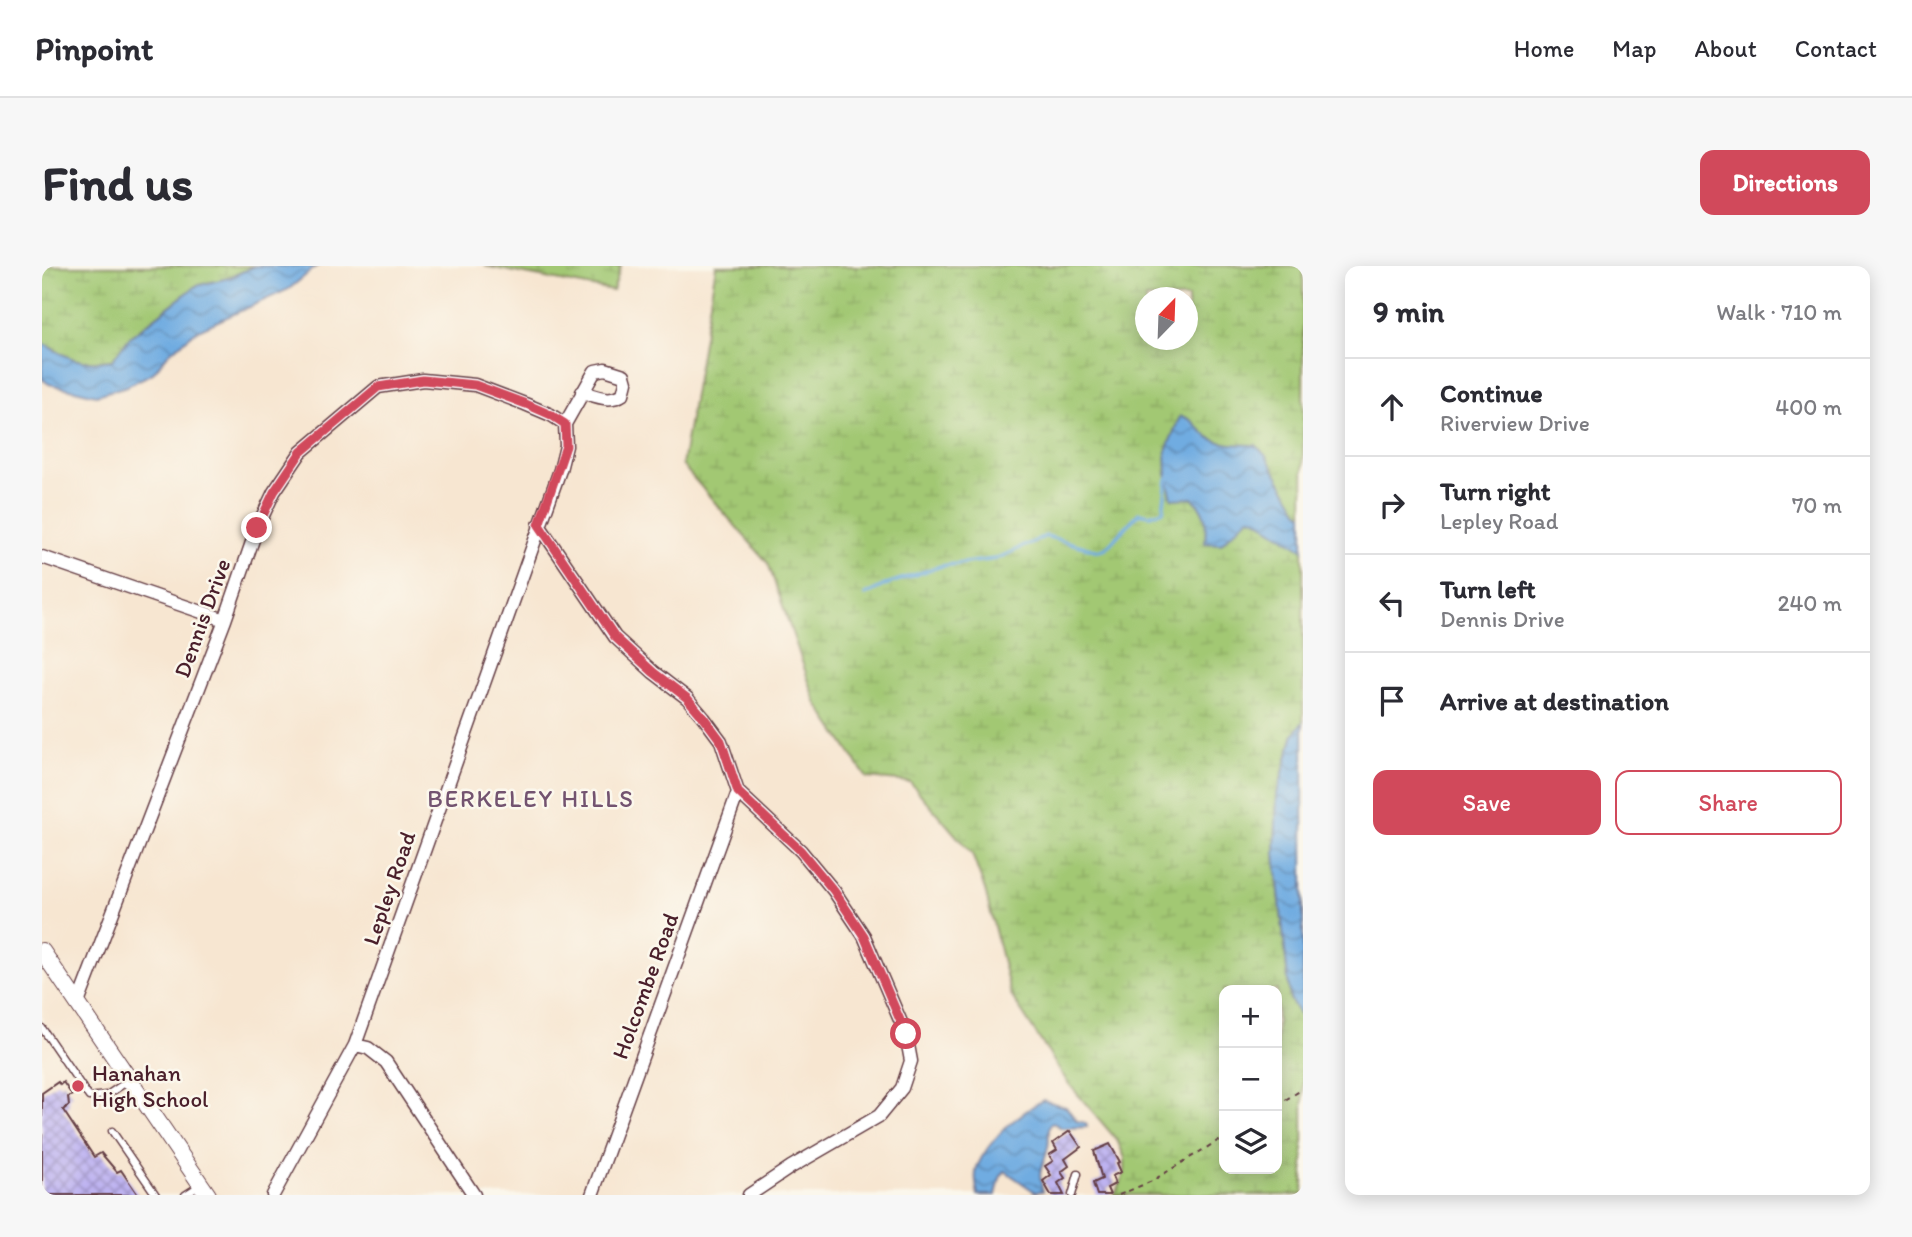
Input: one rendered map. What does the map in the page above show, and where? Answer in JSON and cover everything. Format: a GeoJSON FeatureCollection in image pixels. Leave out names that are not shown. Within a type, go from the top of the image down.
{"type":"FeatureCollection","features":[{"type":"Feature","properties":{"kind":"street","name":"Dennis Drive"},"geometry":{"type":"LineString","coordinates":[[78,1003],[225,620],[257,528],[274,492],[301,452],[378,387],[423,380],[475,385],[526,404],[565,424]]}},
{"type":"Feature","properties":{"kind":"street"},"geometry":{"type":"LineString","coordinates":[[565,424],[582,392]]}},
{"type":"Feature","properties":{"kind":"street","name":"Lepley Road"},"geometry":{"type":"LineString","coordinates":[[273,1195],[355,1045],[566,446],[565,424]]}},
{"type":"Feature","properties":{"kind":"street"},"geometry":{"type":"LineString","coordinates":[[539,525],[615,637],[653,672],[687,698],[704,718],[721,741],[738,792],[801,851],[834,891],[864,936],[906,1034],[911,1061],[902,1088],[879,1115],[749,1195]]}},
{"type":"Feature","properties":{"kind":"street"},"geometry":{"type":"LineString","coordinates":[[42,557],[225,620]]}},
{"type":"Feature","properties":{"kind":"street","name":"Holcombe Road"},"geometry":{"type":"LineString","coordinates":[[592,1195],[738,792]]}},
{"type":"Feature","properties":{"kind":"street"},"geometry":{"type":"LineString","coordinates":[[42,951],[204,1190]]}},
{"type":"Feature","properties":{"kind":"street"},"geometry":{"type":"LineString","coordinates":[[355,1045],[368,1048],[386,1062],[474,1195]]}},
{"type":"Feature","properties":{"kind":"lane"},"geometry":{"type":"LineString","coordinates":[[42,1028],[89,1097],[107,1095],[130,1080]]}},
{"type":"Feature","properties":{"kind":"lane"},"geometry":{"type":"LineString","coordinates":[[112,1130],[156,1195]]}},
{"type":"Feature","properties":{"kind":"lane"},"geometry":{"type":"LineString","coordinates":[[1072,1195],[1078,1174]]}},
{"type":"Feature","properties":{"kind":"lane"},"geometry":{"type":"LineString","coordinates":[[185,1195],[204,1190]]}},
{"type":"Feature","properties":{"kind":"path"},"geometry":{"type":"LineString","coordinates":[[1282,1102],[1303,1089]]}},
{"type":"Feature","properties":{"kind":"path"},"geometry":{"type":"LineString","coordinates":[[1119,1195],[1152,1181],[1219,1140]]}},
{"type":"Feature","properties":{"kind":"green space"},"geometry":{"type":"Polygon","coordinates":[[[42,266],[255,266],[228,278],[196,286],[131,336],[112,360],[91,362],[68,357],[42,343],[42,266]]]}},
{"type":"Feature","properties":{"kind":"green space"},"geometry":{"type":"Polygon","coordinates":[[[484,266],[621,266],[613,291],[484,266]]]}},
{"type":"Feature","properties":{"kind":"green space"},"geometry":{"type":"Polygon","coordinates":[[[716,266],[1303,266],[1303,722],[1294,734],[1277,794],[1275,853],[1290,999],[1303,1021],[1303,1195],[1114,1195],[1125,1170],[1125,1158],[1117,1140],[1068,1083],[1011,995],[985,890],[972,854],[910,782],[867,778],[816,702],[768,563],[682,465],[716,266]]]}},
{"type":"Feature","properties":{"kind":"water"},"geometry":{"type":"Polygon","coordinates":[[[255,266],[317,266],[289,289],[198,330],[169,353],[153,373],[127,386],[96,395],[49,384],[42,379],[42,343],[83,361],[112,360],[131,336],[196,286],[228,278],[255,266]]]}},
{"type":"Feature","properties":{"kind":"water"},"geometry":{"type":"Polygon","coordinates":[[[1180,416],[1190,420],[1218,441],[1256,445],[1303,514],[1303,550],[1249,517],[1221,544],[1205,543],[1204,514],[1193,498],[1172,499],[1167,479],[1166,451],[1180,416]]]}},
{"type":"Feature","properties":{"kind":"water"},"geometry":{"type":"Polygon","coordinates":[[[1303,722],[1303,1021],[1290,999],[1275,853],[1277,794],[1294,734],[1303,722]]]}},
{"type":"Feature","properties":{"kind":"water"},"geometry":{"type":"Polygon","coordinates":[[[1043,1100],[1066,1107],[1077,1121],[1086,1123],[1087,1127],[1062,1128],[1053,1123],[1050,1125],[1049,1144],[1040,1172],[1043,1191],[1035,1192],[1005,1171],[1000,1178],[996,1195],[978,1195],[976,1170],[982,1157],[996,1137],[1014,1120],[1043,1100]]]}},
{"type":"Feature","properties":{"kind":"building"},"geometry":{"type":"Polygon","coordinates":[[[58,1082],[60,1085],[63,1082],[72,1095],[68,1097],[69,1105],[63,1110],[94,1157],[101,1153],[117,1172],[121,1170],[138,1195],[42,1195],[42,1093],[58,1082]]]}},
{"type":"Feature","properties":{"kind":"building"},"geometry":{"type":"Polygon","coordinates":[[[1070,1131],[1081,1147],[1065,1159],[1069,1166],[1061,1172],[1065,1178],[1058,1183],[1064,1195],[1051,1195],[1043,1181],[1051,1175],[1045,1166],[1053,1161],[1049,1155],[1057,1150],[1053,1143],[1070,1131]]]}},
{"type":"Feature","properties":{"kind":"building"},"geometry":{"type":"Polygon","coordinates":[[[1110,1144],[1120,1162],[1117,1163],[1121,1172],[1112,1176],[1115,1184],[1107,1188],[1110,1195],[1097,1195],[1093,1183],[1102,1179],[1094,1151],[1110,1144]]]}},
{"type":"Feature","properties":{"kind":"waterway"},"geometry":{"type":"LineString","coordinates":[[865,595],[887,584],[941,566],[996,559],[1046,536],[1099,551],[1106,548],[1139,513],[1150,515],[1163,511],[1167,479]]}},
{"type":"Feature","properties":{"kind":"place","name":"Hanahan High School"},"geometry":{"type":"Point","coordinates":[78,1086]}},
{"type":"Feature","properties":{"kind":"district","name":"BERKELEY HILLS"},"geometry":{"type":"Point","coordinates":[531,798]}},
{"type":"Feature","properties":{"kind":"route"},"geometry":{"type":"LineString","coordinates":[[257,528],[274,492],[301,452],[378,387],[423,380],[475,385],[526,404],[565,424],[566,446],[560,470],[539,525],[615,637],[653,672],[687,698],[704,718],[721,741],[738,792],[801,851],[834,891],[864,936],[906,1034]]}}]}
